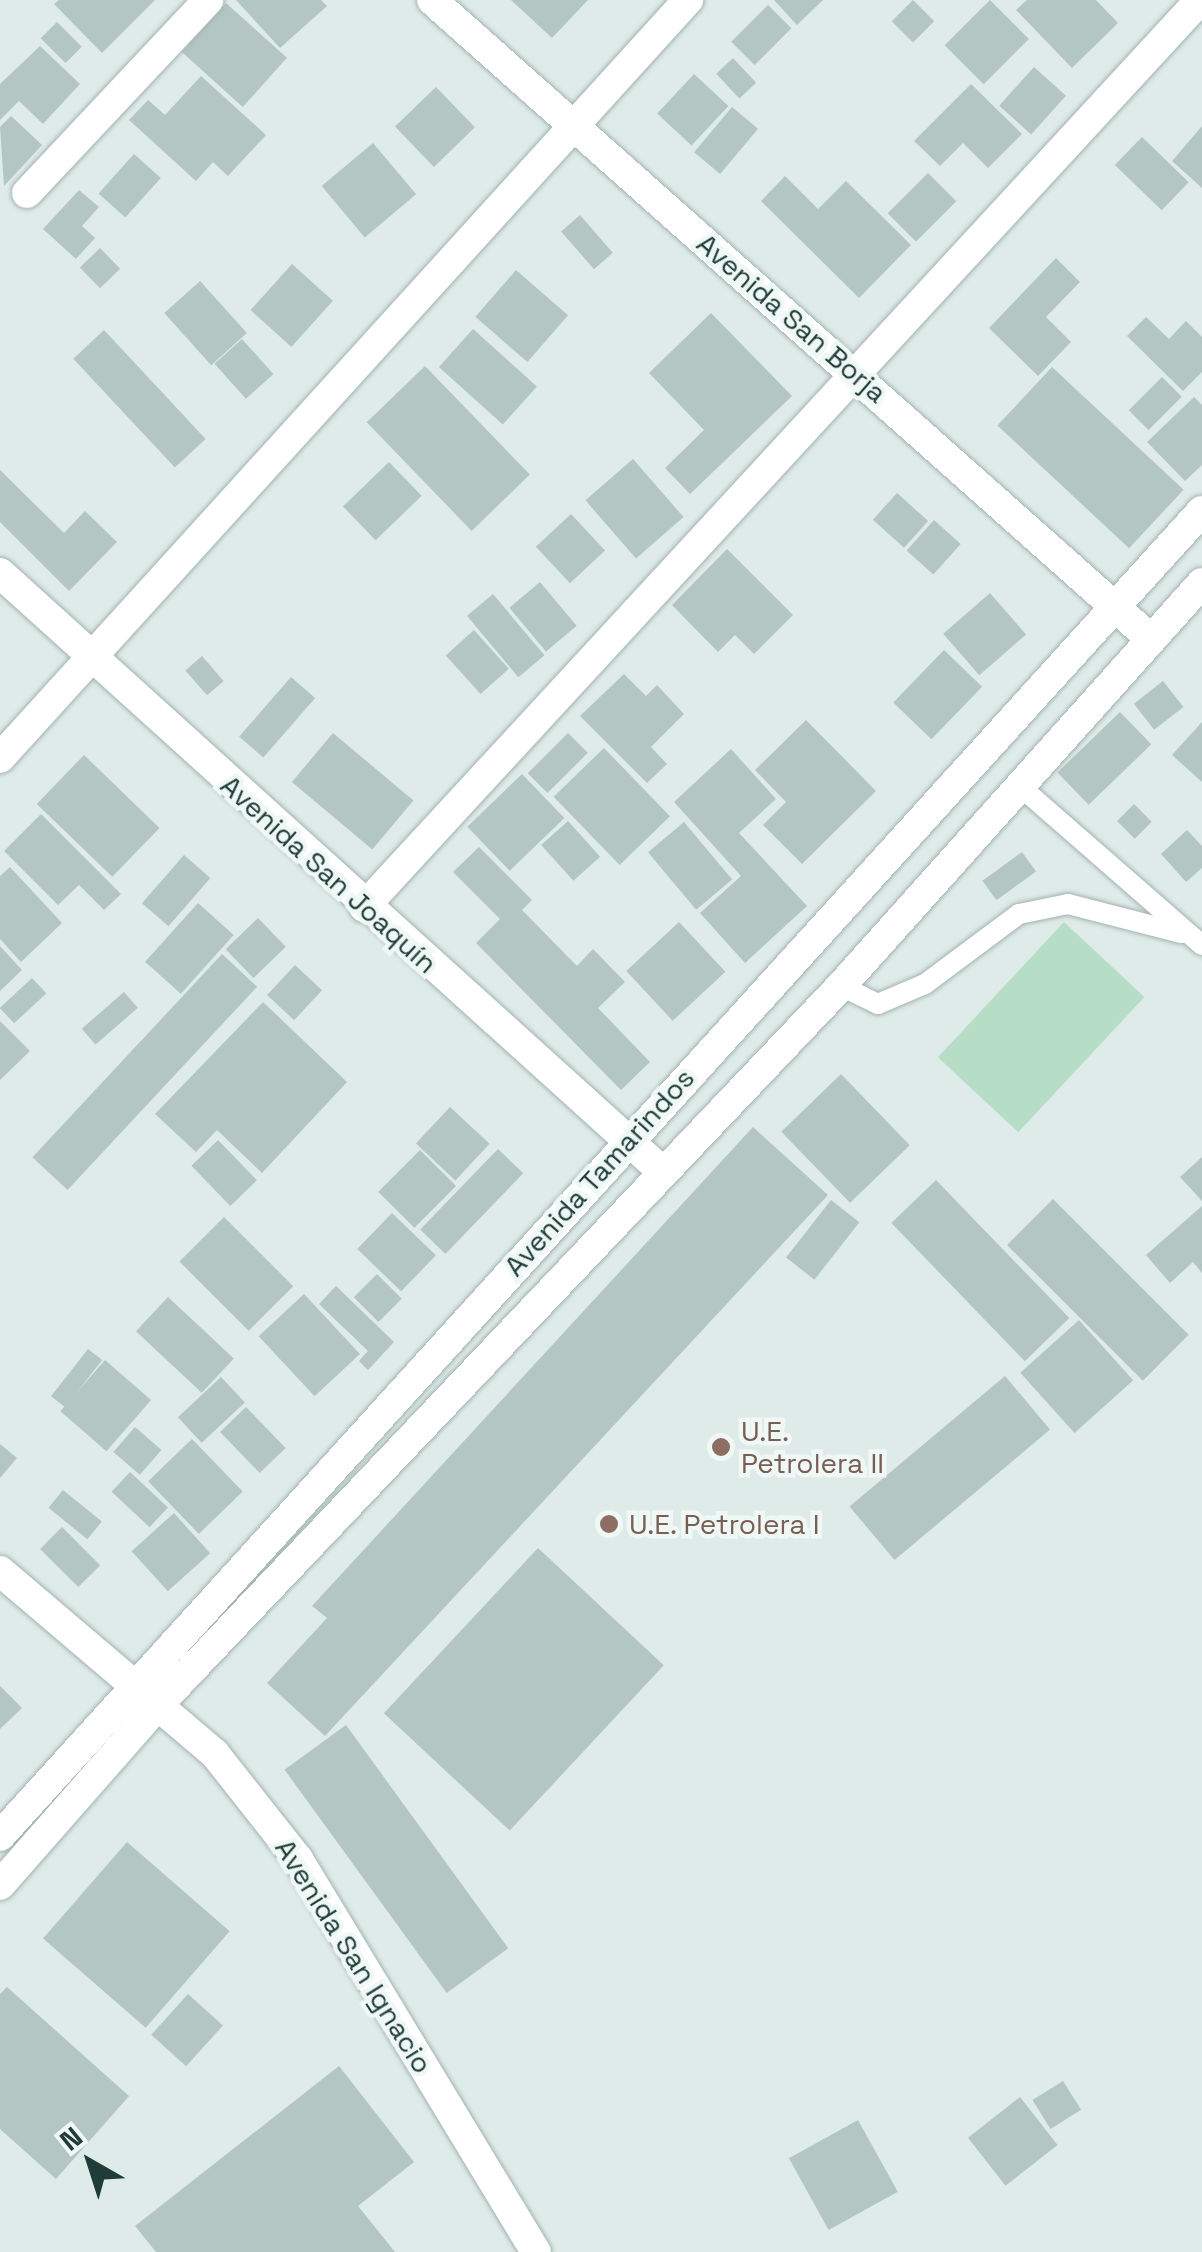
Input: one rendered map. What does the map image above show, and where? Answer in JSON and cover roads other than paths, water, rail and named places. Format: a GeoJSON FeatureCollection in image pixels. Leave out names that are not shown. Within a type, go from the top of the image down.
{"type":"FeatureCollection","features":[{"type":"Feature","properties":{"kind":"street"},"geometry":{"type":"LineString","coordinates":[[27,193],[208,0]]}},
{"type":"Feature","properties":{"kind":"street","name":"Avenida San Borja"},"geometry":{"type":"LineString","coordinates":[[432,0],[1150,639]]}},
{"type":"Feature","properties":{"kind":"street"},"geometry":{"type":"LineString","coordinates":[[0,758],[688,0]]}},
{"type":"Feature","properties":{"kind":"street"},"geometry":{"type":"LineString","coordinates":[[364,906],[860,377],[1200,0]]}},
{"type":"Feature","properties":{"kind":"street","name":"Avenida Tamarindos"},"geometry":{"type":"LineString","coordinates":[[0,1836],[133,1685],[1202,512]]}},
{"type":"Feature","properties":{"kind":"street","name":"Avenida San Joaquín"},"geometry":{"type":"LineString","coordinates":[[0,572],[364,906],[663,1172]]}},
{"type":"Feature","properties":{"kind":"street","name":"Avenida Tamarindos"},"geometry":{"type":"LineString","coordinates":[[0,1885],[157,1706],[841,986],[1202,583]]}},
{"type":"Feature","properties":{"kind":"street","name":"Avenida San Ignacio"},"geometry":{"type":"LineString","coordinates":[[0,1571],[214,1754],[298,1859],[536,2252]]}},
{"type":"Feature","properties":{"kind":"lane"},"geometry":{"type":"LineString","coordinates":[[1022,788],[1181,933],[1202,945]]}},
{"type":"Feature","properties":{"kind":"lane"},"geometry":{"type":"LineString","coordinates":[[841,986],[878,1004],[925,984],[1020,914],[1068,904],[1181,933]]}},
{"type":"Feature","properties":{"kind":"place","name":"U.E. Petrolera II"},"geometry":{"type":"Point","coordinates":[721,1447]}},
{"type":"Feature","properties":{"kind":"place","name":"U.E. Petrolera I"},"geometry":{"type":"Point","coordinates":[609,1524]}}]}
